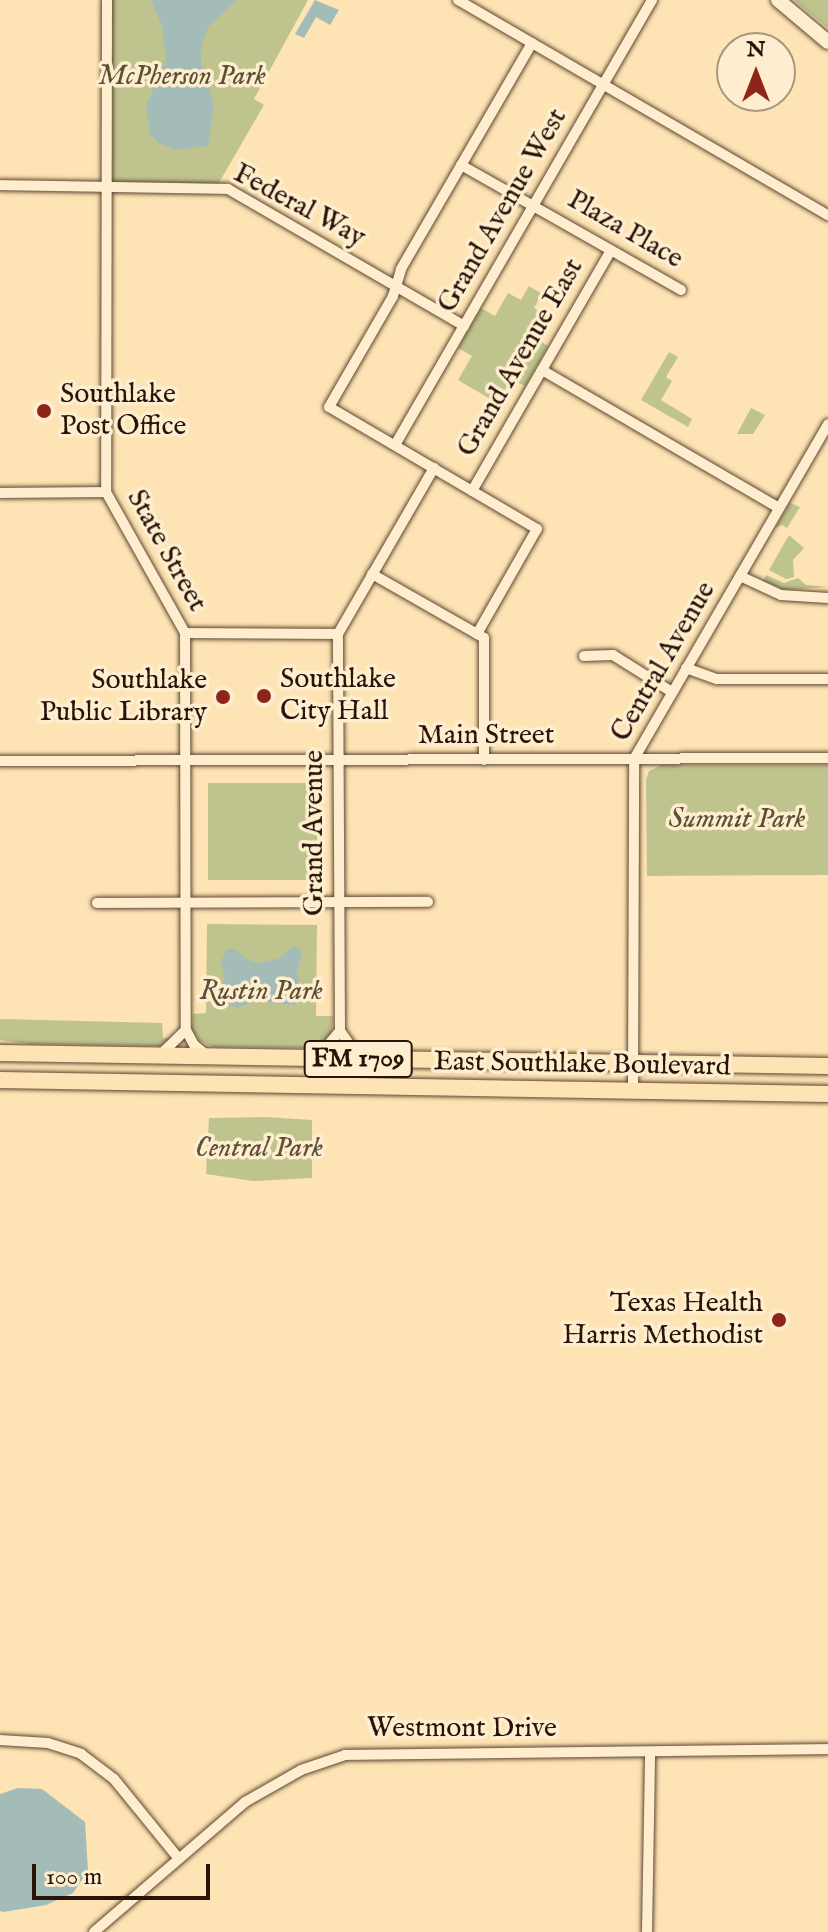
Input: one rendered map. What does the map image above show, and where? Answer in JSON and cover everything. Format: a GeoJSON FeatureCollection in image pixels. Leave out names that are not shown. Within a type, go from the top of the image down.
{"type":"FeatureCollection","features":[{"type":"Feature","properties":{"kind":"main road"},"geometry":{"type":"LineString","coordinates":[[778,0],[828,42]]}},
{"type":"Feature","properties":{"kind":"main road","name":"East Southlake Boulevard"},"geometry":{"type":"LineString","coordinates":[[0,1053],[828,1066]]}},
{"type":"Feature","properties":{"kind":"main road","name":"East Southlake Boulevard"},"geometry":{"type":"LineString","coordinates":[[0,1080],[828,1094]]}},
{"type":"Feature","properties":{"kind":"street","name":"State Street"},"geometry":{"type":"LineString","coordinates":[[107,0],[106,492],[185,633],[186,1030]]}},
{"type":"Feature","properties":{"kind":"street"},"geometry":{"type":"LineString","coordinates":[[458,0],[828,215]]}},
{"type":"Feature","properties":{"kind":"street","name":"Grand Avenue West"},"geometry":{"type":"LineString","coordinates":[[395,445],[652,0]]}},
{"type":"Feature","properties":{"kind":"street"},"geometry":{"type":"LineString","coordinates":[[477,634],[537,529],[329,407],[396,286],[400,270],[532,43]]}},
{"type":"Feature","properties":{"kind":"street","name":"Plaza Place"},"geometry":{"type":"LineString","coordinates":[[461,165],[681,290]]}},
{"type":"Feature","properties":{"kind":"street","name":"Federal Way"},"geometry":{"type":"LineString","coordinates":[[0,185],[228,189],[464,326]]}},
{"type":"Feature","properties":{"kind":"street","name":"Grand Avenue East"},"geometry":{"type":"LineString","coordinates":[[472,491],[611,250]]}},
{"type":"Feature","properties":{"kind":"street"},"geometry":{"type":"LineString","coordinates":[[542,370],[779,508]]}},
{"type":"Feature","properties":{"kind":"street","name":"Central Avenue"},"geometry":{"type":"LineString","coordinates":[[633,1091],[634,759],[779,508],[824,441],[828,424]]}},
{"type":"Feature","properties":{"kind":"street","name":"Grand Avenue"},"geometry":{"type":"LineString","coordinates":[[340,1031],[338,634],[434,468]]}},
{"type":"Feature","properties":{"kind":"street"},"geometry":{"type":"LineString","coordinates":[[0,493],[106,492]]}},
{"type":"Feature","properties":{"kind":"street"},"geometry":{"type":"LineString","coordinates":[[372,574],[484,638],[484,760]]}},
{"type":"Feature","properties":{"kind":"street"},"geometry":{"type":"LineString","coordinates":[[740,576],[781,595],[828,598]]}},
{"type":"Feature","properties":{"kind":"street"},"geometry":{"type":"LineString","coordinates":[[185,633],[338,634]]}},
{"type":"Feature","properties":{"kind":"street"},"geometry":{"type":"LineString","coordinates":[[584,656],[613,655],[672,692]]}},
{"type":"Feature","properties":{"kind":"street"},"geometry":{"type":"LineString","coordinates":[[686,668],[717,679],[828,679]]}},
{"type":"Feature","properties":{"kind":"street","name":"Main Street"},"geometry":{"type":"LineString","coordinates":[[0,761],[828,758]]}},
{"type":"Feature","properties":{"kind":"street"},"geometry":{"type":"LineString","coordinates":[[97,903],[428,902]]}},
{"type":"Feature","properties":{"kind":"street"},"geometry":{"type":"LineString","coordinates":[[157,1056],[174,1045],[186,1030],[194,1045],[208,1057]]}},
{"type":"Feature","properties":{"kind":"street"},"geometry":{"type":"LineString","coordinates":[[316,1058],[330,1047],[340,1031]]}},
{"type":"Feature","properties":{"kind":"street"},"geometry":{"type":"LineString","coordinates":[[340,1031],[344,1042],[360,1059]]}},
{"type":"Feature","properties":{"kind":"street"},"geometry":{"type":"LineString","coordinates":[[0,1740],[48,1743],[81,1754],[114,1779],[179,1859]]}},
{"type":"Feature","properties":{"kind":"street","name":"Westmont Drive"},"geometry":{"type":"LineString","coordinates":[[94,1932],[245,1802],[275,1783],[345,1755],[828,1749]]}},
{"type":"Feature","properties":{"kind":"street"},"geometry":{"type":"LineString","coordinates":[[647,1932],[650,1753]]}},
{"type":"Feature","properties":{"kind":"green space","name":"McPherson Park"},"geometry":{"type":"Polygon","coordinates":[[[107,0],[308,0],[254,99],[264,105],[217,186],[107,186],[107,0]]]}},
{"type":"Feature","properties":{"kind":"green space"},"geometry":{"type":"Polygon","coordinates":[[[794,0],[828,0],[828,28],[817,19],[794,0]]]}},
{"type":"Feature","properties":{"kind":"green space"},"geometry":{"type":"Polygon","coordinates":[[[529,286],[542,294],[534,308],[548,316],[535,338],[548,346],[525,386],[511,379],[497,403],[458,380],[472,356],[458,348],[481,308],[495,316],[508,293],[521,300],[529,286]]]}},
{"type":"Feature","properties":{"kind":"green space"},"geometry":{"type":"Polygon","coordinates":[[[669,352],[678,357],[666,377],[672,381],[661,400],[692,419],[688,427],[641,400],[669,352]]]}},
{"type":"Feature","properties":{"kind":"green space"},"geometry":{"type":"Polygon","coordinates":[[[751,408],[765,415],[753,434],[737,434],[751,408]]]}},
{"type":"Feature","properties":{"kind":"green space"},"geometry":{"type":"Polygon","coordinates":[[[790,503],[800,507],[787,528],[782,525],[775,528],[790,503]]]}},
{"type":"Feature","properties":{"kind":"green space"},"geometry":{"type":"Polygon","coordinates":[[[789,535],[804,548],[793,560],[794,577],[786,579],[769,570],[789,535]]]}},
{"type":"Feature","properties":{"kind":"green space"},"geometry":{"type":"Polygon","coordinates":[[[766,575],[784,583],[798,578],[806,585],[828,587],[784,590],[763,581],[766,575]]]}},
{"type":"Feature","properties":{"kind":"green space","name":"Summit Park"},"geometry":{"type":"Polygon","coordinates":[[[662,765],[828,765],[828,875],[647,876],[646,780],[649,771],[662,765]]]}},
{"type":"Feature","properties":{"kind":"green space"},"geometry":{"type":"Polygon","coordinates":[[[208,783],[317,783],[317,880],[208,880],[208,783]]]}},
{"type":"Feature","properties":{"kind":"green space","name":"Rustin Park"},"geometry":{"type":"Polygon","coordinates":[[[207,924],[317,925],[316,1016],[333,1016],[331,1038],[321,1047],[312,1048],[213,1047],[200,1041],[192,1030],[193,1014],[206,1013],[207,924]]]}},
{"type":"Feature","properties":{"kind":"green space"},"geometry":{"type":"Polygon","coordinates":[[[0,1019],[162,1023],[163,1038],[173,1038],[159,1046],[29,1044],[0,1040],[0,1019]]]}},
{"type":"Feature","properties":{"kind":"green space","name":"Central Park"},"geometry":{"type":"Polygon","coordinates":[[[209,1118],[312,1120],[312,1178],[253,1181],[206,1174],[209,1118]]]}},
{"type":"Feature","properties":{"kind":"water"},"geometry":{"type":"Polygon","coordinates":[[[151,0],[237,0],[209,26],[202,43],[201,62],[214,106],[208,146],[177,150],[160,144],[150,134],[146,106],[166,58],[162,26],[151,0]]]}},
{"type":"Feature","properties":{"kind":"water"},"geometry":{"type":"Polygon","coordinates":[[[315,0],[339,10],[330,25],[316,17],[304,38],[295,34],[315,0]]]}},
{"type":"Feature","properties":{"kind":"water"},"geometry":{"type":"Polygon","coordinates":[[[292,947],[299,947],[302,956],[297,971],[302,994],[295,1005],[256,1001],[237,1008],[223,1001],[220,992],[225,978],[221,962],[227,949],[236,949],[246,959],[259,963],[280,958],[292,947]]]}},
{"type":"Feature","properties":{"kind":"water"},"geometry":{"type":"Polygon","coordinates":[[[18,1788],[42,1789],[85,1822],[88,1871],[73,1893],[46,1905],[3,1912],[0,1911],[0,1794],[18,1788]]]}},
{"type":"Feature","properties":{"kind":"place","name":"Southlake Post Office"},"geometry":{"type":"Point","coordinates":[44,411]}},
{"type":"Feature","properties":{"kind":"place","name":"Southlake City Hall"},"geometry":{"type":"Point","coordinates":[264,696]}},
{"type":"Feature","properties":{"kind":"place","name":"Southlake Public Library"},"geometry":{"type":"Point","coordinates":[223,697]}},
{"type":"Feature","properties":{"kind":"place","name":"Texas Health Harris Methodist"},"geometry":{"type":"Point","coordinates":[779,1320]}}]}
